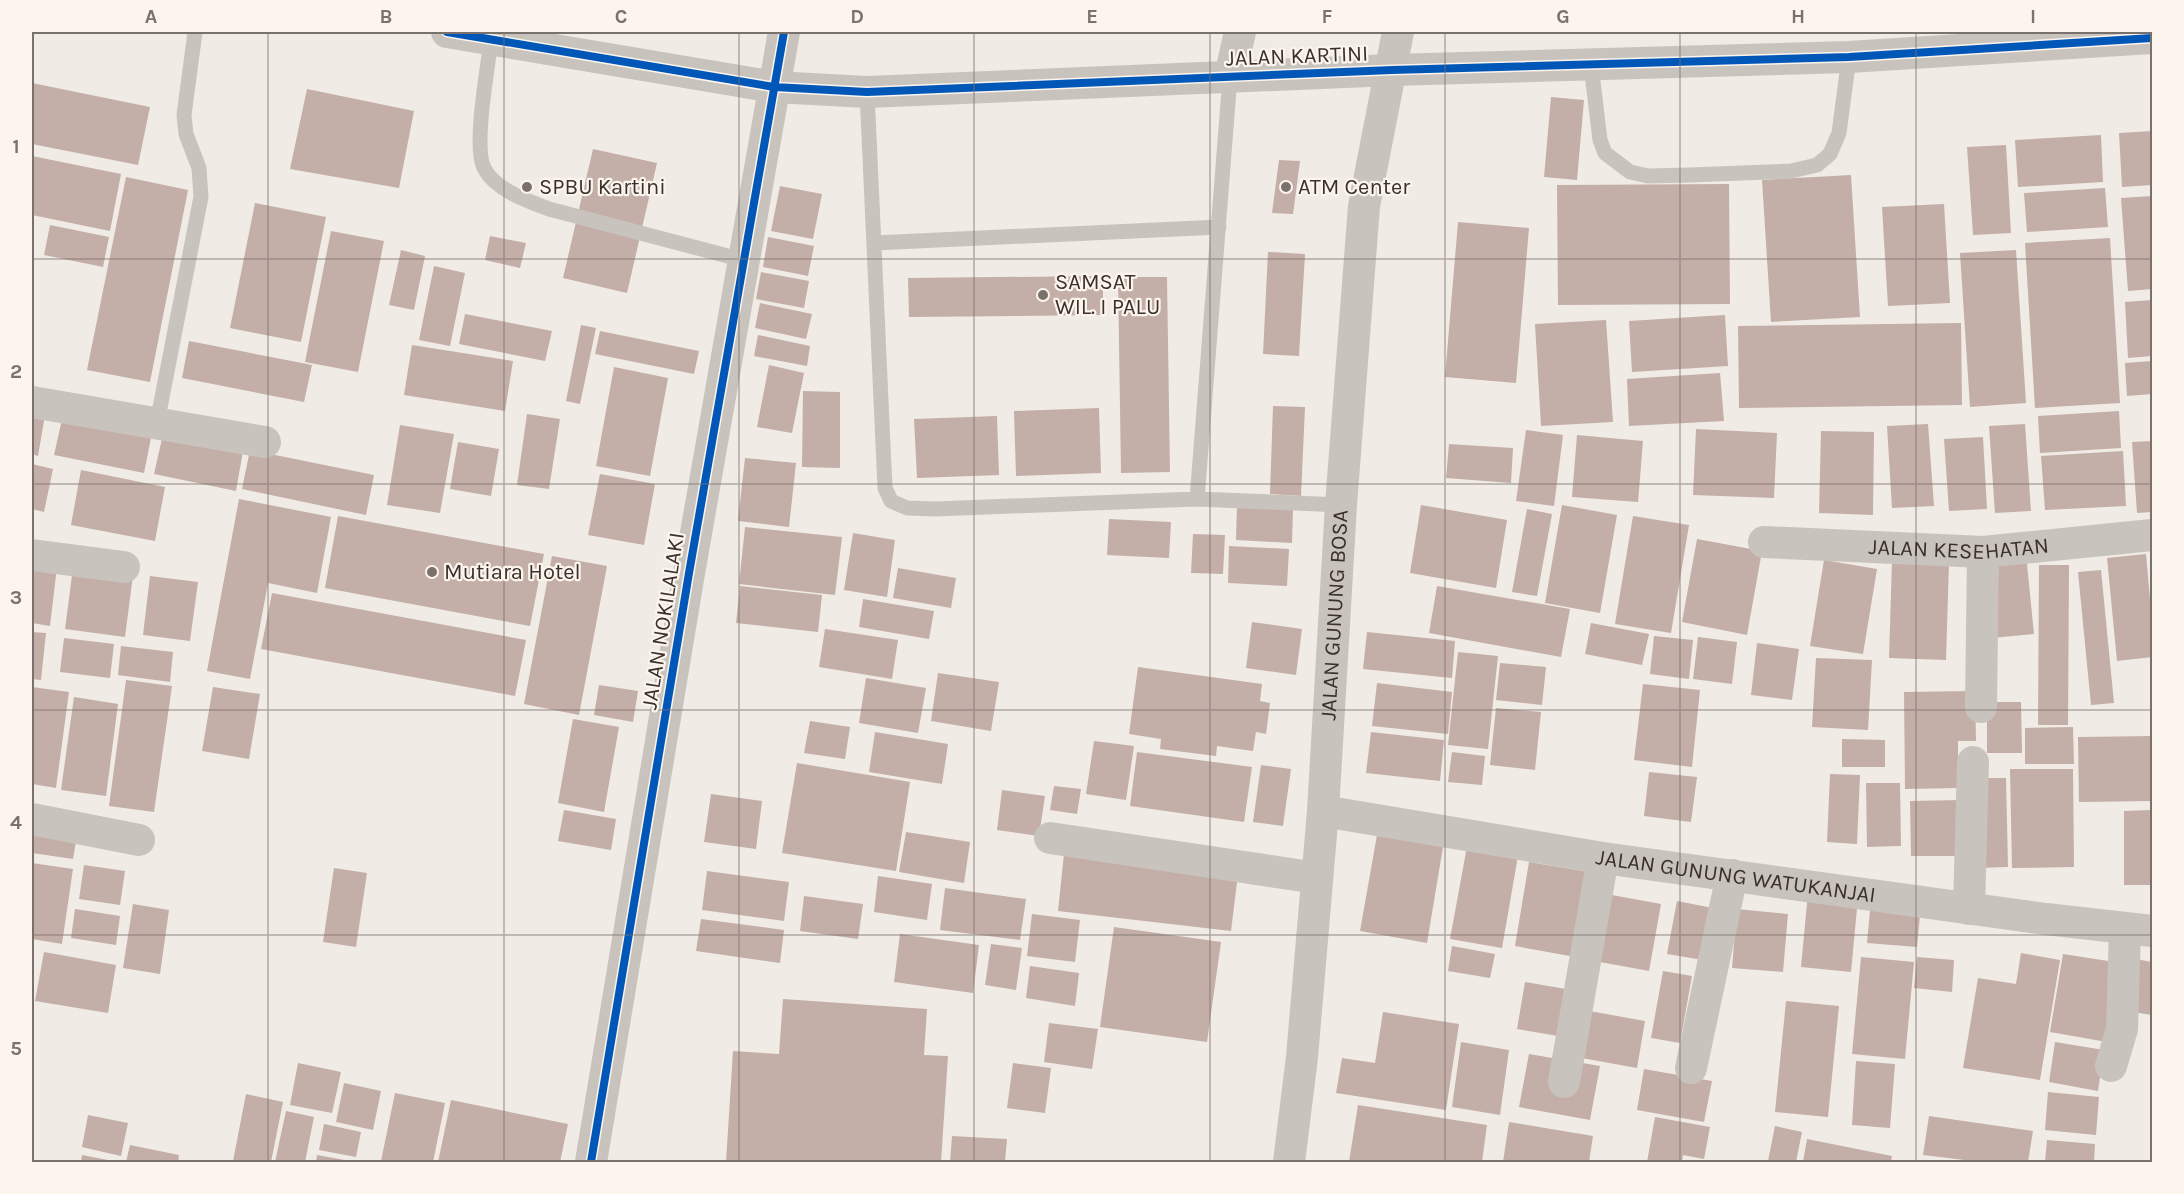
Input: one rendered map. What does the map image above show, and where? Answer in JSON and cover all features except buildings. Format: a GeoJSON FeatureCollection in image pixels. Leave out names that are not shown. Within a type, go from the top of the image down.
{"type":"FeatureCollection","features":[{"type":"Feature","properties":{"kind":"street","name":"JALAN KARTINI"},"geometry":{"type":"LineString","coordinates":[[447,32],[774,87],[867,92],[1392,70],[1849,57],[2152,38]]}},
{"type":"Feature","properties":{"kind":"street","name":"JALAN NOKILALAKI"},"geometry":{"type":"LineString","coordinates":[[591,1162],[743,260],[784,32]]}},
{"type":"Feature","properties":{"kind":"street"},"geometry":{"type":"LineString","coordinates":[[1230,77],[1240,32]]}},
{"type":"Feature","properties":{"kind":"street","name":"JALAN GUNUNG BOSA"},"geometry":{"type":"LineString","coordinates":[[1289,1162],[1302,1057],[1323,811],[1341,505],[1364,206],[1398,32]]}},
{"type":"Feature","properties":{"kind":"street"},"geometry":{"type":"LineString","coordinates":[[32,402],[265,442]]}},
{"type":"Feature","properties":{"kind":"street","name":"JALAN KESEHATAN"},"geometry":{"type":"LineString","coordinates":[[1764,542],[1983,552],[2152,535]]}},
{"type":"Feature","properties":{"kind":"street"},"geometry":{"type":"LineString","coordinates":[[1981,707],[1983,552]]}},
{"type":"Feature","properties":{"kind":"street"},"geometry":{"type":"LineString","coordinates":[[32,555],[124,567]]}},
{"type":"Feature","properties":{"kind":"street"},"geometry":{"type":"LineString","coordinates":[[1969,909],[1972,762]]}},
{"type":"Feature","properties":{"kind":"street","name":"JALAN GUNUNG WATUKANJAI"},"geometry":{"type":"LineString","coordinates":[[1323,811],[1603,858],[2138,930]]}},
{"type":"Feature","properties":{"kind":"street"},"geometry":{"type":"LineString","coordinates":[[32,819],[139,840]]}},
{"type":"Feature","properties":{"kind":"street"},"geometry":{"type":"LineString","coordinates":[[1050,838],[1317,878]]}},
{"type":"Feature","properties":{"kind":"street"},"geometry":{"type":"LineString","coordinates":[[1564,1082],[1603,858]]}},
{"type":"Feature","properties":{"kind":"street"},"geometry":{"type":"LineString","coordinates":[[1691,1068],[1732,875]]}},
{"type":"Feature","properties":{"kind":"street"},"geometry":{"type":"LineString","coordinates":[[2110,1066],[2122,1029],[2138,930]]}},
{"type":"Feature","properties":{"kind":"lane"},"geometry":{"type":"LineString","coordinates":[[157,423],[201,196],[200,168],[186,134],[184,115],[195,32]]}},
{"type":"Feature","properties":{"kind":"lane"},"geometry":{"type":"LineString","coordinates":[[491,40],[480,149],[484,169],[501,185],[520,198],[549,209],[743,260]]}},
{"type":"Feature","properties":{"kind":"lane"},"geometry":{"type":"LineString","coordinates":[[1591,64],[1600,140],[1605,153],[1630,172],[1648,176],[1690,175],[1791,171],[1817,165],[1830,154],[1839,133],[1849,57]]}},
{"type":"Feature","properties":{"kind":"lane"},"geometry":{"type":"LineString","coordinates":[[1197,499],[1230,77]]}},
{"type":"Feature","properties":{"kind":"lane"},"geometry":{"type":"LineString","coordinates":[[867,92],[885,488],[891,501],[907,508],[935,509],[1197,499],[1341,505]]}},
{"type":"Feature","properties":{"kind":"lane"},"geometry":{"type":"LineString","coordinates":[[874,243],[1219,227]]}},
{"type":"Feature","properties":{"kind":"cycle path"},"geometry":{"type":"LineString","coordinates":[[447,32],[774,87],[867,92],[1392,70],[1849,57],[2152,38]]}},
{"type":"Feature","properties":{"kind":"cycle path"},"geometry":{"type":"LineString","coordinates":[[591,1162],[689,573],[784,32]]}},
{"type":"Feature","properties":{"kind":"place","name":"SPBU Kartini"},"geometry":{"type":"Point","coordinates":[527,187]}},
{"type":"Feature","properties":{"kind":"place","name":"ATM Center"},"geometry":{"type":"Point","coordinates":[1286,187]}},
{"type":"Feature","properties":{"kind":"place","name":"SAMSAT WIL. I PALU"},"geometry":{"type":"Point","coordinates":[1043,295]}},
{"type":"Feature","properties":{"kind":"place","name":"Mutiara Hotel"},"geometry":{"type":"Point","coordinates":[432,572]}}]}
